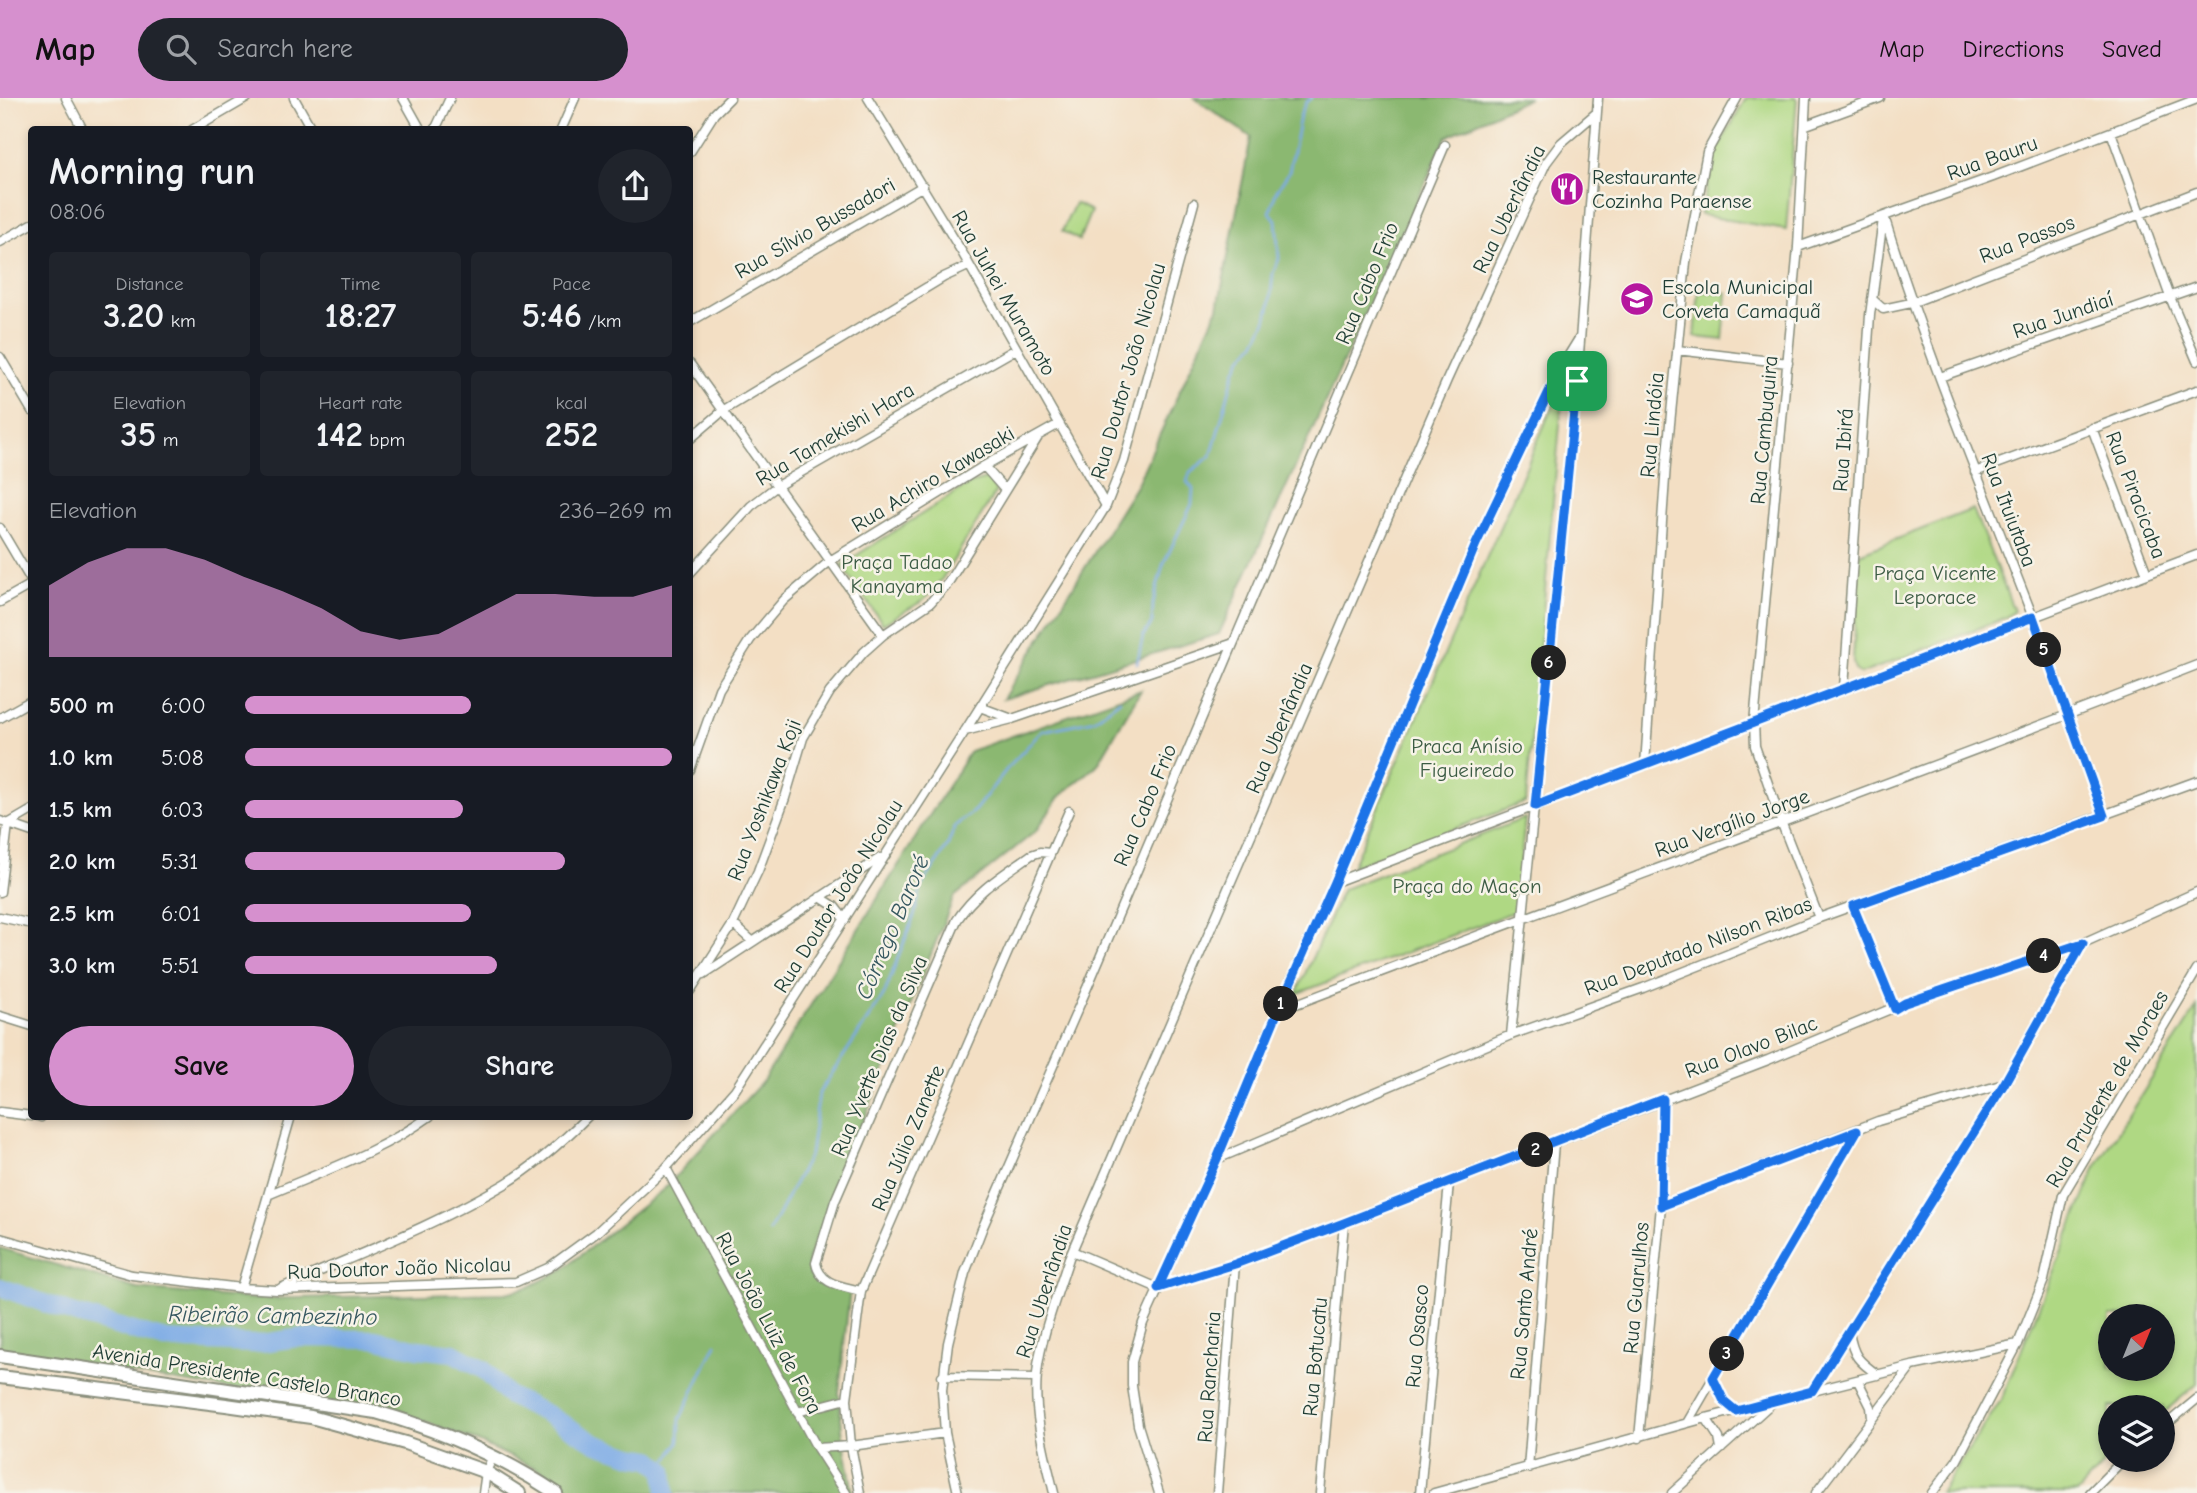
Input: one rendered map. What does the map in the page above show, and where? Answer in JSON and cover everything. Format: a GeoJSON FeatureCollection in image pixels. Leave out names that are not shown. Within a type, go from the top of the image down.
{"type":"FeatureCollection","features":[{"type":"Feature","properties":{"kind":"main road","name":"Avenida Presidente Castelo Branco"},"geometry":{"type":"LineString","coordinates":[[0,1356],[376,1412],[434,1430],[493,1456],[555,1493]]}},
{"type":"Feature","properties":{"kind":"main road","name":"Avenida Presidente Castelo Branco"},"geometry":{"type":"LineString","coordinates":[[0,1377],[311,1418],[405,1443],[486,1472],[519,1493]]}},
{"type":"Feature","properties":{"kind":"street"},"geometry":{"type":"LineString","coordinates":[[66,98],[81,126]]}},
{"type":"Feature","properties":{"kind":"street"},"geometry":{"type":"LineString","coordinates":[[293,98],[310,126]]}},
{"type":"Feature","properties":{"kind":"street"},"geometry":{"type":"LineString","coordinates":[[403,98],[419,126]]}},
{"type":"Feature","properties":{"kind":"street"},"geometry":{"type":"LineString","coordinates":[[437,126],[450,98]]}},
{"type":"Feature","properties":{"kind":"street"},"geometry":{"type":"LineString","coordinates":[[563,126],[575,98]]}},
{"type":"Feature","properties":{"kind":"street"},"geometry":{"type":"LineString","coordinates":[[693,147],[714,114],[730,98]]}},
{"type":"Feature","properties":{"kind":"street","name":"Rua Juhei Muramoto"},"geometry":{"type":"LineString","coordinates":[[868,98],[922,186],[1106,506]]}},
{"type":"Feature","properties":{"kind":"street"},"geometry":{"type":"LineString","coordinates":[[1511,1035],[1577,381],[1598,98]]}},
{"type":"Feature","properties":{"kind":"street","name":"Rua Lindóia"},"geometry":{"type":"LineString","coordinates":[[1645,765],[1666,464],[1686,262],[1707,152],[1737,98]]}},
{"type":"Feature","properties":{"kind":"street","name":"Rua Cambuquira"},"geometry":{"type":"LineString","coordinates":[[1807,98],[1798,247],[1754,723],[1755,746],[1819,918]]}},
{"type":"Feature","properties":{"kind":"street"},"geometry":{"type":"LineString","coordinates":[[1806,125],[1880,98]]}},
{"type":"Feature","properties":{"kind":"street"},"geometry":{"type":"LineString","coordinates":[[200,126],[242,99]]}},
{"type":"Feature","properties":{"kind":"street","name":"Rua Bauru"},"geometry":{"type":"LineString","coordinates":[[1798,247],[2197,99]]}},
{"type":"Feature","properties":{"kind":"street","name":"Rua Uberlândia"},"geometry":{"type":"LineString","coordinates":[[1054,1493],[1041,1431],[1036,1377],[1051,1315],[1072,1251],[1447,380],[1546,163],[1560,143],[1595,114]]}},
{"type":"Feature","properties":{"kind":"street"},"geometry":{"type":"LineString","coordinates":[[2111,132],[2170,297],[2197,361]]}},
{"type":"Feature","properties":{"kind":"street","name":"Rua Cabo Frio"},"geometry":{"type":"LineString","coordinates":[[958,1493],[945,1433],[943,1376],[965,1273],[1445,145]]}},
{"type":"Feature","properties":{"kind":"street","name":"Rua Sílvio Bussadori"},"geometry":{"type":"LineString","coordinates":[[693,320],[922,186]]}},
{"type":"Feature","properties":{"kind":"street","name":"Rua Passos"},"geometry":{"type":"LineString","coordinates":[[1872,299],[1883,309],[1911,303],[2197,192]]}},
{"type":"Feature","properties":{"kind":"street","name":"Rua Doutor João Nicolau"},"geometry":{"type":"LineString","coordinates":[[0,1238],[132,1275],[277,1290],[516,1282],[531,1277],[563,1258],[596,1233],[666,1168],[735,1090],[1106,506],[1124,461],[1194,203]]}},
{"type":"Feature","properties":{"kind":"street","name":"Rua Ibirá"},"geometry":{"type":"LineString","coordinates":[[1844,688],[1872,299],[1884,216]]}},
{"type":"Feature","properties":{"kind":"street","name":"Rua Ituiutaba"},"geometry":{"type":"LineString","coordinates":[[1884,216],[1911,303],[2033,617],[2104,816]]}},
{"type":"Feature","properties":{"kind":"street"},"geometry":{"type":"LineString","coordinates":[[0,242],[28,228]]}},
{"type":"Feature","properties":{"kind":"street"},"geometry":{"type":"LineString","coordinates":[[693,436],[724,410],[944,277],[968,266]]}},
{"type":"Feature","properties":{"kind":"street","name":"Rua Jundiaí"},"geometry":{"type":"LineString","coordinates":[[1940,377],[2197,287]]}},
{"type":"Feature","properties":{"kind":"street"},"geometry":{"type":"LineString","coordinates":[[1159,1493],[1138,1425],[1132,1385],[1132,1362],[1143,1323],[1217,1159],[1476,544],[1559,371],[1580,337]]}},
{"type":"Feature","properties":{"kind":"street","name":"Rua Tamekishi Hara"},"geometry":{"type":"LineString","coordinates":[[693,569],[751,506],[777,486],[1016,349]]}},
{"type":"Feature","properties":{"kind":"street"},"geometry":{"type":"LineString","coordinates":[[1677,350],[1788,363]]}},
{"type":"Feature","properties":{"kind":"street"},"geometry":{"type":"LineString","coordinates":[[0,357],[28,404]]}},
{"type":"Feature","properties":{"kind":"street"},"geometry":{"type":"LineString","coordinates":[[693,368],[883,635]]}},
{"type":"Feature","properties":{"kind":"street"},"geometry":{"type":"LineString","coordinates":[[1559,371],[1577,381]]}},
{"type":"Feature","properties":{"kind":"street"},"geometry":{"type":"LineString","coordinates":[[1975,472],[2197,390]]}},
{"type":"Feature","properties":{"kind":"street","name":"Rua Achiro Kawasaki"},"geometry":{"type":"LineString","coordinates":[[693,761],[719,689],[750,640],[784,600],[830,561],[984,466],[1059,424]]}},
{"type":"Feature","properties":{"kind":"street","name":"Rua Piracicaba"},"geometry":{"type":"LineString","coordinates":[[2092,428],[2147,574]]}},
{"type":"Feature","properties":{"kind":"street","name":"Rua Yoshikawa Koji"},"geometry":{"type":"LineString","coordinates":[[693,986],[733,924],[785,798],[803,738],[830,692],[864,652],[883,635],[930,603],[948,583],[1038,437]]}},
{"type":"Feature","properties":{"kind":"street"},"geometry":{"type":"LineString","coordinates":[[984,466],[1005,490]]}},
{"type":"Feature","properties":{"kind":"street"},"geometry":{"type":"LineString","coordinates":[[0,528],[28,576]]}},
{"type":"Feature","properties":{"kind":"street"},"geometry":{"type":"LineString","coordinates":[[1335,882],[2197,555]]}},
{"type":"Feature","properties":{"kind":"street"},"geometry":{"type":"LineString","coordinates":[[0,602],[28,585]]}},
{"type":"Feature","properties":{"kind":"street"},"geometry":{"type":"LineString","coordinates":[[965,731],[1012,719],[1231,644]]}},
{"type":"Feature","properties":{"kind":"street","name":"Rua Vergílio Jorge"},"geometry":{"type":"LineString","coordinates":[[1278,1011],[1525,917],[1782,824],[2197,665]]}},
{"type":"Feature","properties":{"kind":"street"},"geometry":{"type":"LineString","coordinates":[[0,718],[28,702]]}},
{"type":"Feature","properties":{"kind":"street"},"geometry":{"type":"LineString","coordinates":[[980,707],[1012,719]]}},
{"type":"Feature","properties":{"kind":"street","name":"Rua Deputado Nilson Ribas"},"geometry":{"type":"LineString","coordinates":[[1217,1159],[1511,1035],[1643,988],[1819,918],[2197,781]]}},
{"type":"Feature","properties":{"kind":"street","name":"Rua Júlio Zanette"},"geometry":{"type":"LineString","coordinates":[[860,1493],[851,1446],[847,1399],[861,1291],[1069,811]]}},
{"type":"Feature","properties":{"kind":"street"},"geometry":{"type":"LineString","coordinates":[[4,823],[28,812]]}},
{"type":"Feature","properties":{"kind":"street"},"geometry":{"type":"LineString","coordinates":[[4,823],[28,831]]}},
{"type":"Feature","properties":{"kind":"street"},"geometry":{"type":"LineString","coordinates":[[0,891],[4,823]]}},
{"type":"Feature","properties":{"kind":"street","name":"Rua Yvette Dias da Silva"},"geometry":{"type":"LineString","coordinates":[[861,1291],[825,1281],[818,1273],[816,1263],[841,1189],[957,920],[981,890],[1031,855],[1050,853]]}},
{"type":"Feature","properties":{"kind":"street"},"geometry":{"type":"LineString","coordinates":[[699,977],[884,855]]}},
{"type":"Feature","properties":{"kind":"street","name":"Rua Olavo Bilac"},"geometry":{"type":"LineString","coordinates":[[1158,1288],[1235,1264],[1554,1143],[1768,1060],[1905,1003],[2083,943],[2197,892]]}},
{"type":"Feature","properties":{"kind":"street"},"geometry":{"type":"LineString","coordinates":[[820,897],[834,906],[845,920]]}},
{"type":"Feature","properties":{"kind":"street"},"geometry":{"type":"LineString","coordinates":[[1853,906],[1895,1009]]}},
{"type":"Feature","properties":{"kind":"street"},"geometry":{"type":"LineString","coordinates":[[0,918],[28,923]]}},
{"type":"Feature","properties":{"kind":"street"},"geometry":{"type":"LineString","coordinates":[[733,924],[752,941]]}},
{"type":"Feature","properties":{"kind":"street"},"geometry":{"type":"LineString","coordinates":[[1812,1391],[2004,1084],[2083,943]]}},
{"type":"Feature","properties":{"kind":"street","name":"Rua Prudente de Moraes"},"geometry":{"type":"LineString","coordinates":[[1932,1493],[1957,1460],[2018,1344],[2044,1280],[2063,1195],[2197,970]]}},
{"type":"Feature","properties":{"kind":"street"},"geometry":{"type":"LineString","coordinates":[[0,1016],[28,1025]]}},
{"type":"Feature","properties":{"kind":"street"},"geometry":{"type":"LineString","coordinates":[[1661,1206],[1878,1121],[2004,1084]]}},
{"type":"Feature","properties":{"kind":"street","name":"Rua Guarulhos"},"geometry":{"type":"LineString","coordinates":[[1639,1438],[1661,1206],[1663,1099]]}},
{"type":"Feature","properties":{"kind":"street"},"geometry":{"type":"LineString","coordinates":[[0,1112],[28,1116]]}},
{"type":"Feature","properties":{"kind":"street"},"geometry":{"type":"LineString","coordinates":[[241,1288],[290,1120]]}},
{"type":"Feature","properties":{"kind":"street"},"geometry":{"type":"LineString","coordinates":[[270,1194],[357,1157],[424,1120]]}},
{"type":"Feature","properties":{"kind":"street"},"geometry":{"type":"LineString","coordinates":[[277,1290],[392,1241],[506,1183],[567,1137],[584,1120]]}},
{"type":"Feature","properties":{"kind":"street"},"geometry":{"type":"LineString","coordinates":[[1687,1423],[1857,1131]]}},
{"type":"Feature","properties":{"kind":"street","name":"Rua Santo André"},"geometry":{"type":"LineString","coordinates":[[1528,1468],[1554,1143]]}},
{"type":"Feature","properties":{"kind":"street","name":"Rua João Luiz de Fora"},"geometry":{"type":"LineString","coordinates":[[666,1168],[797,1412],[846,1493]]}},
{"type":"Feature","properties":{"kind":"street","name":"Rua Osasco"},"geometry":{"type":"LineString","coordinates":[[1420,1493],[1449,1183]]}},
{"type":"Feature","properties":{"kind":"street","name":"Rua Botucatu"},"geometry":{"type":"LineString","coordinates":[[1320,1493],[1344,1223]]}},
{"type":"Feature","properties":{"kind":"street"},"geometry":{"type":"LineString","coordinates":[[1072,1251],[1158,1288]]}},
{"type":"Feature","properties":{"kind":"street","name":"Rua Rancharia"},"geometry":{"type":"LineString","coordinates":[[1217,1493],[1235,1264]]}},
{"type":"Feature","properties":{"kind":"street"},"geometry":{"type":"LineString","coordinates":[[1849,1332],[1852,1352],[1862,1364],[1878,1375]]}},
{"type":"Feature","properties":{"kind":"street"},"geometry":{"type":"LineString","coordinates":[[1434,1493],[1706,1418],[1912,1366],[2018,1344]]}},
{"type":"Feature","properties":{"kind":"street"},"geometry":{"type":"LineString","coordinates":[[1816,1493],[1912,1366]]}},
{"type":"Feature","properties":{"kind":"street"},"geometry":{"type":"LineString","coordinates":[[943,1376],[1036,1377]]}},
{"type":"Feature","properties":{"kind":"street"},"geometry":{"type":"LineString","coordinates":[[1713,1378],[1724,1401],[1736,1411]]}},
{"type":"Feature","properties":{"kind":"street"},"geometry":{"type":"LineString","coordinates":[[1858,1381],[1871,1407],[1872,1418]]}},
{"type":"Feature","properties":{"kind":"street"},"geometry":{"type":"LineString","coordinates":[[797,1412],[847,1399]]}},
{"type":"Feature","properties":{"kind":"street"},"geometry":{"type":"LineString","coordinates":[[2175,1417],[2197,1399]]}},
{"type":"Feature","properties":{"kind":"street"},"geometry":{"type":"LineString","coordinates":[[1672,1493],[1774,1401]]}},
{"type":"Feature","properties":{"kind":"street"},"geometry":{"type":"LineString","coordinates":[[1706,1418],[1719,1438],[1721,1449]]}},
{"type":"Feature","properties":{"kind":"street"},"geometry":{"type":"LineString","coordinates":[[817,1448],[945,1433]]}},
{"type":"Feature","properties":{"kind":"street"},"geometry":{"type":"LineString","coordinates":[[483,1493],[486,1472],[493,1456]]}},
{"type":"Feature","properties":{"kind":"street"},"geometry":{"type":"LineString","coordinates":[[2090,1493],[2111,1472]]}},
{"type":"Feature","properties":{"kind":"green space"},"geometry":{"type":"Polygon","coordinates":[[[1194,98],[1529,98],[1446,137],[1219,634],[1003,699],[1136,486],[1218,308],[1251,137],[1194,98]]]}},
{"type":"Feature","properties":{"kind":"green space"},"geometry":{"type":"Polygon","coordinates":[[[1746,98],[1797,98],[1786,230],[1700,215],[1715,154],[1746,98]]]}},
{"type":"Feature","properties":{"kind":"green space"},"geometry":{"type":"Polygon","coordinates":[[[1075,203],[1091,211],[1079,240],[1062,231],[1075,203]]]}},
{"type":"Feature","properties":{"kind":"green space"},"geometry":{"type":"Polygon","coordinates":[[[1699,291],[1727,293],[1723,340],[1695,337],[1699,291]]]}},
{"type":"Feature","properties":{"kind":"green space","name":"Praca Anísio Figueiredo"},"geometry":{"type":"Polygon","coordinates":[[[1564,380],[1526,802],[1352,867],[1564,380]]]}},
{"type":"Feature","properties":{"kind":"green space","name":"Praça Tadao Kanayama"},"geometry":{"type":"Polygon","coordinates":[[[987,479],[996,491],[942,579],[924,600],[883,624],[841,565],[971,483],[987,479]]]}},
{"type":"Feature","properties":{"kind":"green space","name":"Praça Vicente Leporace"},"geometry":{"type":"Polygon","coordinates":[[[1973,509],[2014,611],[2005,618],[1861,674],[1855,670],[1853,662],[1859,554],[1973,509]]]}},
{"type":"Feature","properties":{"kind":"green space"},"geometry":{"type":"Polygon","coordinates":[[[1141,690],[1097,765],[1059,797],[1036,831],[954,897],[808,1259],[810,1275],[819,1285],[850,1290],[839,1392],[842,1430],[853,1493],[572,1493],[556,1477],[471,1439],[413,1417],[0,1354],[0,1248],[137,1289],[256,1299],[506,1293],[529,1287],[562,1270],[665,1188],[763,1081],[970,751],[1141,690]]]}},
{"type":"Feature","properties":{"kind":"green space","name":"Praça do Maçon"},"geometry":{"type":"Polygon","coordinates":[[[1525,818],[1516,911],[1296,994],[1343,889],[1525,818]]]}},
{"type":"Feature","properties":{"kind":"green space"},"geometry":{"type":"Polygon","coordinates":[[[2197,1007],[2197,1384],[2175,1403],[2175,1395],[2098,1395],[2098,1470],[2077,1493],[1940,1493],[2001,1400],[2096,1167],[2197,1007]]]}},
{"type":"Feature","properties":{"kind":"waterway","name":"Córrego Baroré"},"geometry":{"type":"LineString","coordinates":[[1137,663],[1143,636],[1152,623],[1153,603],[1163,565],[1192,504],[1193,489],[1187,482],[1190,472],[1211,456],[1235,371],[1255,343],[1266,321],[1273,273],[1279,259],[1276,220],[1270,212],[1276,192],[1289,172],[1300,116],[1306,102],[1312,98]]}},
{"type":"Feature","properties":{"kind":"waterway","name":"Córrego Baroré"},"geometry":{"type":"LineString","coordinates":[[769,1232],[810,1154],[819,1093],[884,995],[915,913],[921,887],[947,847],[955,826],[975,810],[1010,765],[1042,731],[1094,720],[1120,700]]}},
{"type":"Feature","properties":{"kind":"waterway","name":"Ribeirão Cambezinho"},"geometry":{"type":"LineString","coordinates":[[0,1287],[74,1314],[165,1340],[254,1344],[297,1338],[375,1339],[418,1349],[453,1353],[484,1370],[509,1396],[549,1415],[595,1443],[632,1456],[651,1459],[664,1470],[666,1493]]}},
{"type":"Feature","properties":{"kind":"waterway","name":"Córrego Baroré"},"geometry":{"type":"LineString","coordinates":[[660,1467],[679,1441],[680,1419],[716,1344]]}},
{"type":"Feature","properties":{"kind":"place","name":"Restaurante Cozinha Paraense"},"geometry":{"type":"Point","coordinates":[1567,189]}},
{"type":"Feature","properties":{"kind":"place","name":"Escola Municipal Corveta Camaquã"},"geometry":{"type":"Point","coordinates":[1637,299]}},
{"type":"Feature","properties":{"kind":"route"},"geometry":{"type":"LineString","coordinates":[[1559,371],[1577,381],[1535,806],[2033,617],[2104,816],[1853,906],[1895,1009],[1905,1003],[2083,943],[2004,1084],[1812,1391],[1736,1411],[1724,1401],[1713,1378],[1857,1131],[1661,1206],[1663,1099],[1235,1264],[1158,1288],[1217,1159],[1476,544],[1559,371]]}}]}
